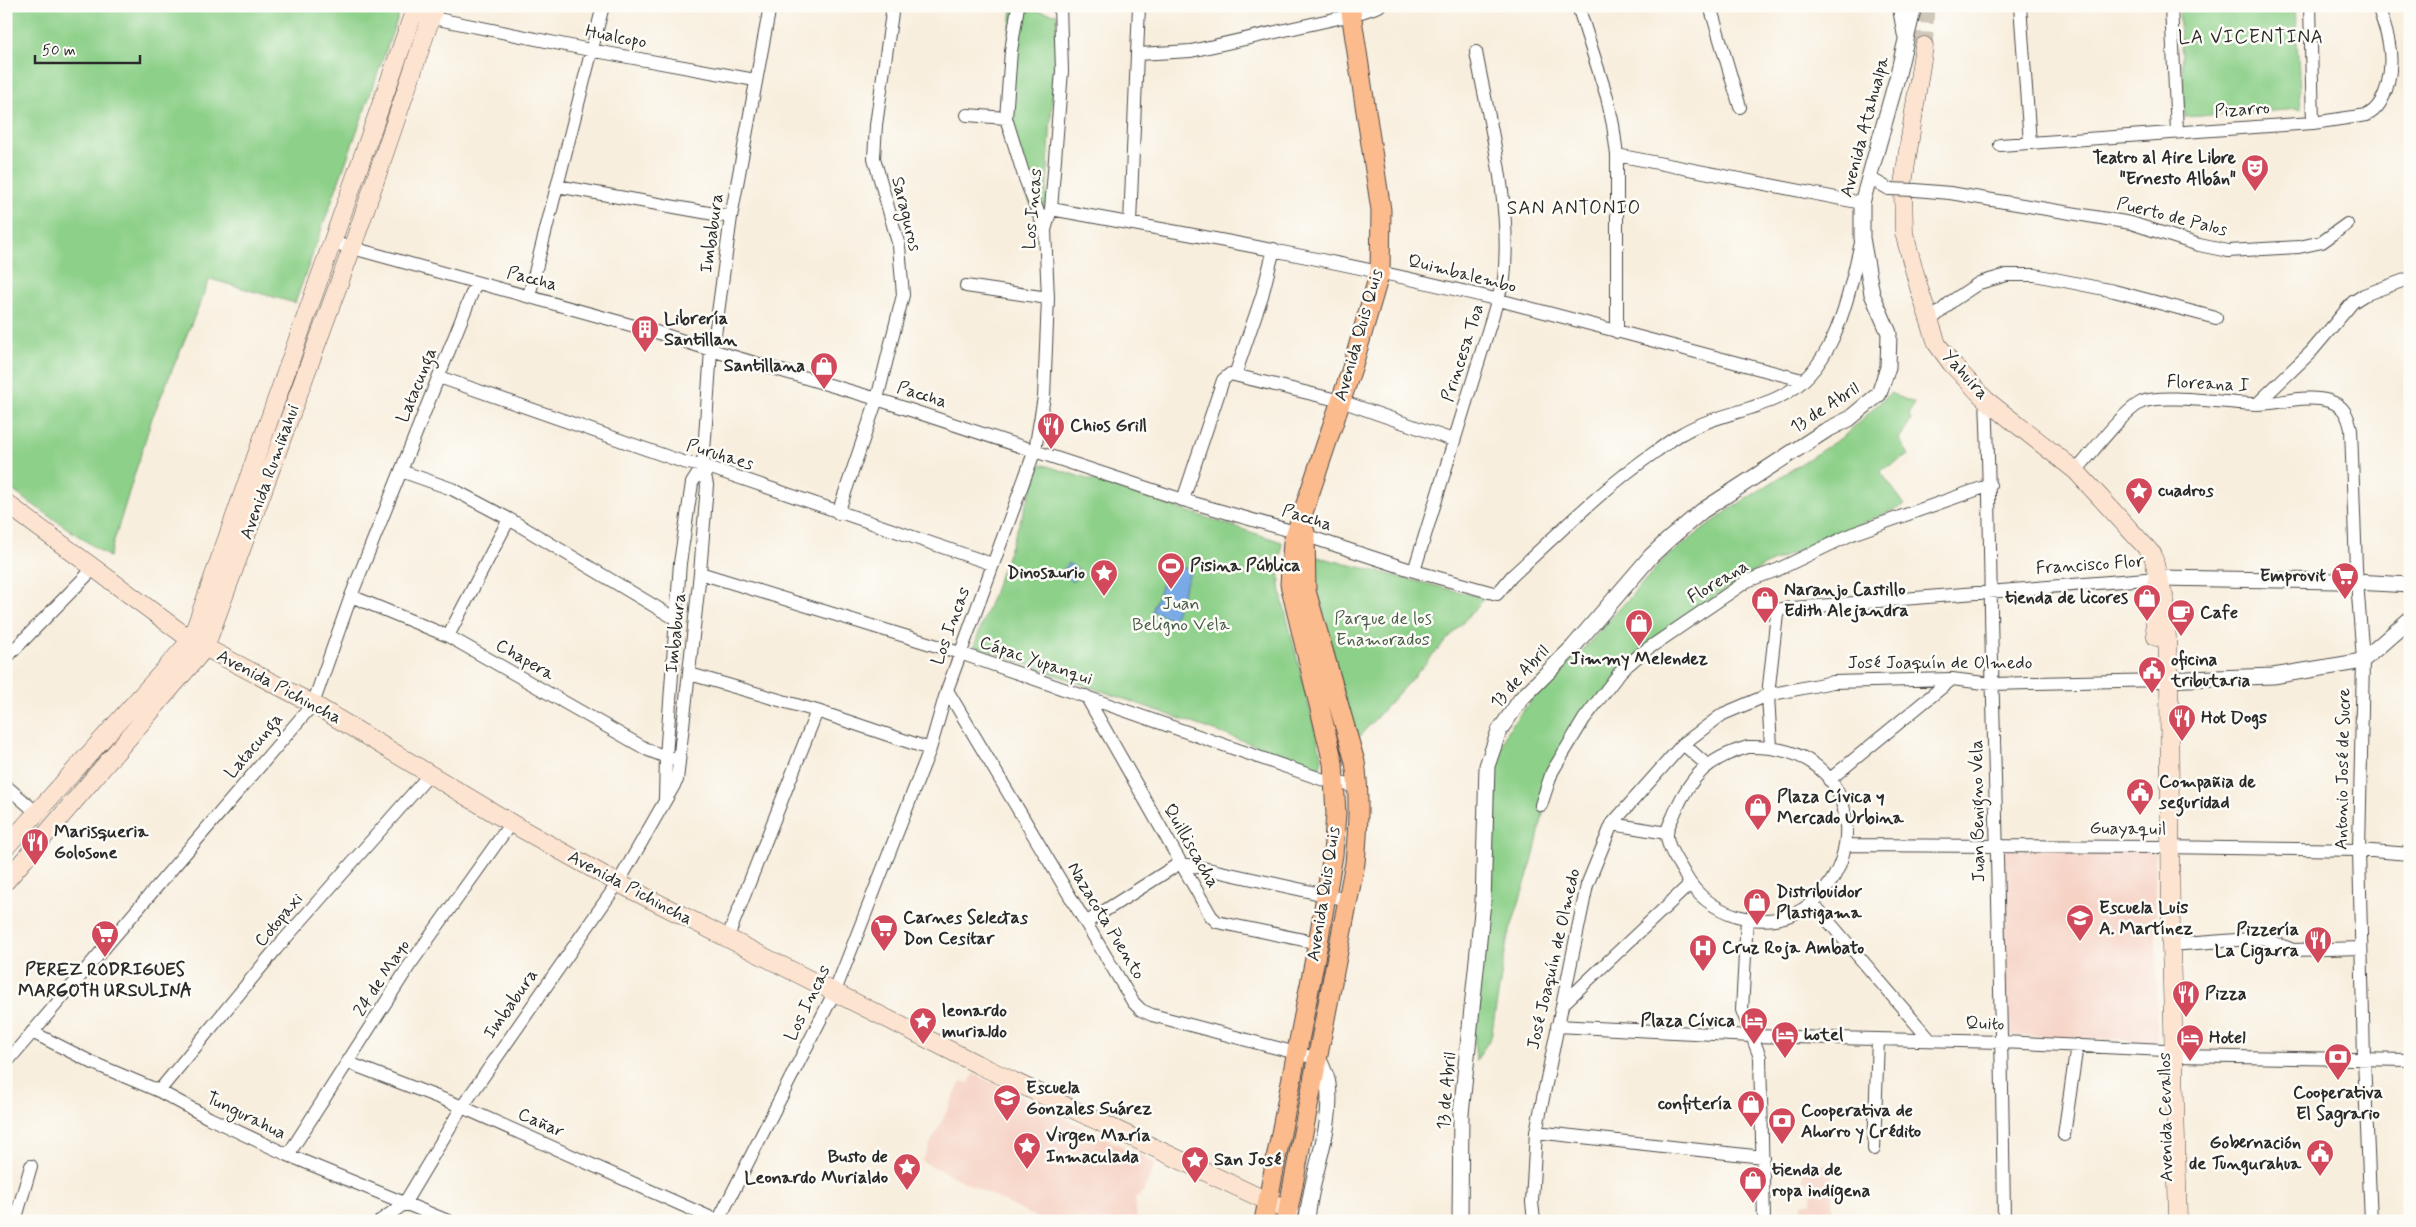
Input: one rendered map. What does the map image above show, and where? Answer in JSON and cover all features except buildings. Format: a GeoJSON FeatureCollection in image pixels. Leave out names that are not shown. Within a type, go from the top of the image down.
{"type":"FeatureCollection","features":[{"type":"Feature","properties":{"kind":"main road","name":"Avenida Rumiñahui"},"geometry":{"type":"LineString","coordinates":[[6,847],[36,812],[198,644],[331,242],[415,10]]}},
{"type":"Feature","properties":{"kind":"main road","name":"Avenida Quis Quis"},"geometry":{"type":"LineString","coordinates":[[1266,1212],[1318,943],[1333,855],[1336,812],[1333,763],[1290,584],[1305,511],[1341,402],[1380,272],[1382,210],[1351,11]]}},
{"type":"Feature","properties":{"kind":"main road","name":"Avenida Rumiñahui"},"geometry":{"type":"LineString","coordinates":[[6,881],[198,644],[352,248],[433,12]]}},
{"type":"Feature","properties":{"kind":"main road","name":"Yahuira"},"geometry":{"type":"LineString","coordinates":[[1924,46],[1903,184],[1904,233],[1937,344],[1951,363],[1986,400],[2076,471],[2153,554],[2158,578]]}},
{"type":"Feature","properties":{"kind":"main road","name":"Avenida Pichincha"},"geometry":{"type":"LineString","coordinates":[[6,503],[198,644],[313,704],[511,823],[618,883],[727,939],[835,991],[1266,1212],[1288,1216]]}},
{"type":"Feature","properties":{"kind":"main road","name":"Avenida Quis Quis"},"geometry":{"type":"LineString","coordinates":[[1288,1216],[1319,1059],[1337,947],[1348,900],[1354,863],[1359,787],[1354,762],[1306,591],[1300,534]]}},
{"type":"Feature","properties":{"kind":"main road","name":"Avenida Cevallos"},"geometry":{"type":"LineString","coordinates":[[2158,578],[2152,598],[2164,680],[2169,1053],[2178,1221]]}},
{"type":"Feature","properties":{"kind":"main road","name":"Avenida Cevallos"},"geometry":{"type":"LineString","coordinates":[[2165,847],[2171,946],[2167,1221]]}},
{"type":"Feature","properties":{"kind":"street"},"geometry":{"type":"LineString","coordinates":[[529,296],[590,50],[603,6]]}},
{"type":"Feature","properties":{"kind":"street","name":"Imbabura"},"geometry":{"type":"LineString","coordinates":[[380,1221],[404,1204],[462,1107],[618,883],[677,780],[690,674],[707,485],[703,466],[711,350],[715,335],[731,217],[770,6]]}},
{"type":"Feature","properties":{"kind":"street","name":"Saraguros"},"geometry":{"type":"LineString","coordinates":[[838,513],[877,399],[903,294],[899,246],[874,158],[876,125],[893,6]]}},
{"type":"Feature","properties":{"kind":"street"},"geometry":{"type":"LineString","coordinates":[[1018,6],[1011,51],[1006,118],[1024,176],[1046,230]]}},
{"type":"Feature","properties":{"kind":"street","name":"Los Incas"},"geometry":{"type":"LineString","coordinates":[[718,1221],[835,991],[930,749],[960,652],[1035,450],[1044,397],[1048,298],[1046,230],[1051,209],[1062,70],[1060,6]]}},
{"type":"Feature","properties":{"kind":"street"},"geometry":{"type":"LineString","coordinates":[[1130,223],[1139,6]]}},
{"type":"Feature","properties":{"kind":"street"},"geometry":{"type":"LineString","coordinates":[[1138,54],[1192,51],[1351,11],[1379,6]]}},
{"type":"Feature","properties":{"kind":"street"},"geometry":{"type":"LineString","coordinates":[[1578,6],[1607,97],[1617,156],[1617,332]]}},
{"type":"Feature","properties":{"kind":"street"},"geometry":{"type":"LineString","coordinates":[[1710,6],[1740,107]]}},
{"type":"Feature","properties":{"kind":"street","name":"Avenida Atahualpa"},"geometry":{"type":"LineString","coordinates":[[1900,6],[1905,27],[1906,45]]}},
{"type":"Feature","properties":{"kind":"street","name":"Avenida Atahualpa"},"geometry":{"type":"LineString","coordinates":[[1879,394],[1888,367],[1889,333],[1872,294],[1862,238],[1862,204],[1906,45],[1914,6]]}},
{"type":"Feature","properties":{"kind":"street"},"geometry":{"type":"LineString","coordinates":[[2020,6],[2030,143]]}},
{"type":"Feature","properties":{"kind":"street"},"geometry":{"type":"LineString","coordinates":[[2171,6],[2176,131]]}},
{"type":"Feature","properties":{"kind":"street"},"geometry":{"type":"LineString","coordinates":[[2310,6],[2312,123]]}},
{"type":"Feature","properties":{"kind":"street","name":"Pizarro"},"geometry":{"type":"LineString","coordinates":[[2000,145],[2360,118],[2370,114],[2380,104],[2384,95],[2390,53],[2387,33],[2378,6]]}},
{"type":"Feature","properties":{"kind":"street","name":"Hualcopo"},"geometry":{"type":"LineString","coordinates":[[415,10],[433,12],[590,50],[755,80]]}},
{"type":"Feature","properties":{"kind":"street","name":"Princesa Toa"},"geometry":{"type":"LineString","coordinates":[[1414,571],[1453,440],[1499,300],[1507,257],[1505,212],[1476,52]]}},
{"type":"Feature","properties":{"kind":"street"},"geometry":{"type":"LineString","coordinates":[[967,115],[1006,118]]}},
{"type":"Feature","properties":{"kind":"street"},"geometry":{"type":"LineString","coordinates":[[1617,156],[1862,204]]}},
{"type":"Feature","properties":{"kind":"street","name":"Puerto de Palos"},"geometry":{"type":"LineString","coordinates":[[1868,177],[1889,189],[1950,193],[2131,223],[2199,245],[2228,251],[2299,247],[2322,242],[2347,224]]}},
{"type":"Feature","properties":{"kind":"street"},"geometry":{"type":"LineString","coordinates":[[557,186],[731,217]]}},
{"type":"Feature","properties":{"kind":"street","name":"Quimbalembo"},"geometry":{"type":"LineString","coordinates":[[1051,209],[1274,249],[1380,272],[1499,300],[1802,380]]}},
{"type":"Feature","properties":{"kind":"street"},"geometry":{"type":"LineString","coordinates":[[1802,380],[1820,360],[1834,338],[1841,321],[1862,238]]}},
{"type":"Feature","properties":{"kind":"street","name":"Paccha"},"geometry":{"type":"LineString","coordinates":[[331,242],[656,332],[877,399],[1183,500],[1300,534],[1414,571],[1497,594],[1512,576],[1632,467],[1684,432],[1780,397],[1802,380]]}},
{"type":"Feature","properties":{"kind":"street"},"geometry":{"type":"LineString","coordinates":[[1183,500],[1224,380],[1232,374],[1262,296],[1274,249]]}},
{"type":"Feature","properties":{"kind":"street"},"geometry":{"type":"LineString","coordinates":[[1929,322],[1952,301],[1979,283],[2007,276],[2035,274],[2114,291],[2216,318]]}},
{"type":"Feature","properties":{"kind":"street","name":"Floreana I"},"geometry":{"type":"LineString","coordinates":[[2076,471],[2129,411],[2140,403],[2166,399],[2257,404],[2311,352],[2353,302],[2364,295],[2410,278]]}},
{"type":"Feature","properties":{"kind":"street","name":"Latacunga"},"geometry":{"type":"LineString","coordinates":[[6,1063],[313,704],[351,596],[476,283]]}},
{"type":"Feature","properties":{"kind":"street"},"geometry":{"type":"LineString","coordinates":[[966,286],[1048,298]]}},
{"type":"Feature","properties":{"kind":"street"},"geometry":{"type":"LineString","coordinates":[[1232,374],[1341,402],[1453,440]]}},
{"type":"Feature","properties":{"kind":"street","name":"Puruhaes"},"geometry":{"type":"LineString","coordinates":[[439,377],[683,462],[703,466],[992,564]]}},
{"type":"Feature","properties":{"kind":"street","name":"13 de Abril"},"geometry":{"type":"LineString","coordinates":[[1460,1221],[1461,1114],[1483,902],[1487,766],[1499,730],[1521,699],[1573,647],[1651,556],[1668,540],[1709,506],[1825,431],[1849,419],[1879,394]]}},
{"type":"Feature","properties":{"kind":"street","name":"Antonio José de Sucre"},"geometry":{"type":"LineString","coordinates":[[2257,404],[2322,399],[2335,403],[2345,411],[2350,429],[2357,582],[2363,660],[2359,850],[2364,1059],[2371,1221]]}},
{"type":"Feature","properties":{"kind":"street","name":"Juan Benigno Vela"},"geometry":{"type":"LineString","coordinates":[[1986,400],[1990,485],[1990,591],[2002,1042],[2004,1221]]}},
{"type":"Feature","properties":{"kind":"street","name":"Imbabura"},"geometry":{"type":"LineString","coordinates":[[665,802],[666,757],[680,563],[692,483],[703,466]]}},
{"type":"Feature","properties":{"kind":"street"},"geometry":{"type":"LineString","coordinates":[[401,471],[452,489],[509,519],[663,613],[676,619]]}},
{"type":"Feature","properties":{"kind":"street","name":"Floreana"},"geometry":{"type":"LineString","coordinates":[[1541,805],[1552,772],[1584,719],[1621,671],[1642,652],[1747,581],[1777,570],[1852,534],[1990,485]]}},
{"type":"Feature","properties":{"kind":"street"},"geometry":{"type":"LineString","coordinates":[[448,636],[509,519]]}},
{"type":"Feature","properties":{"kind":"street"},"geometry":{"type":"LineString","coordinates":[[6,658],[94,568]]}},
{"type":"Feature","properties":{"kind":"street","name":"Cápac Yupanqui"},"geometry":{"type":"LineString","coordinates":[[700,572],[960,652],[1335,782],[1359,787]]}},
{"type":"Feature","properties":{"kind":"street","name":"Francisco Flor"},"geometry":{"type":"LineString","coordinates":[[1768,695],[1777,614],[1781,609],[2158,578],[2357,582],[2410,585]]}},
{"type":"Feature","properties":{"kind":"street","name":"Chapera"},"geometry":{"type":"LineString","coordinates":[[351,596],[448,636],[648,750],[666,757],[679,759]]}},
{"type":"Feature","properties":{"kind":"street"},"geometry":{"type":"LineString","coordinates":[[2363,660],[2410,620]]}},
{"type":"Feature","properties":{"kind":"street","name":"José Joaquín de Olmedo"},"geometry":{"type":"LineString","coordinates":[[1534,1221],[1532,1202],[1536,1132],[1557,1026],[1564,1004],[1587,885],[1612,824],[1683,744],[1723,714],[1768,695],[1834,682],[1952,678],[1992,684],[2273,676],[2363,660]]}},
{"type":"Feature","properties":{"kind":"street"},"geometry":{"type":"LineString","coordinates":[[690,674],[817,711],[930,749]]}},
{"type":"Feature","properties":{"kind":"street"},"geometry":{"type":"LineString","coordinates":[[1829,780],[1952,678]]}},
{"type":"Feature","properties":{"kind":"street","name":"Nazacota Puento"},"geometry":{"type":"LineString","coordinates":[[947,690],[1133,1002],[1141,1010],[1152,1015],[1319,1059]]}},
{"type":"Feature","properties":{"kind":"street"},"geometry":{"type":"LineString","coordinates":[[1768,695],[1770,747]]}},
{"type":"Feature","properties":{"kind":"street","name":"Quilliscacha"},"geometry":{"type":"LineString","coordinates":[[1086,696],[1211,916],[1217,922],[1318,943]]}},
{"type":"Feature","properties":{"kind":"street"},"geometry":{"type":"LineString","coordinates":[[727,939],[817,711]]}},
{"type":"Feature","properties":{"kind":"street"},"geometry":{"type":"LineString","coordinates":[[1683,744],[1707,765]]}},
{"type":"Feature","properties":{"kind":"street"},"geometry":{"type":"LineString","coordinates":[[1748,747],[1770,747],[1793,752],[1813,764],[1829,780],[1841,800],[1846,822],[1846,845],[1840,866],[1829,886],[1812,902],[1792,913],[1777,917],[1747,918],[1725,912],[1706,900],[1690,884],[1670,847],[1667,833],[1680,801],[1691,781],[1707,765],[1726,754],[1748,747]]}},
{"type":"Feature","properties":{"kind":"street","name":"Cotopaxi"},"geometry":{"type":"LineString","coordinates":[[159,1091],[276,949],[430,774]]}},
{"type":"Feature","properties":{"kind":"street"},"geometry":{"type":"LineString","coordinates":[[6,786],[36,812]]}},
{"type":"Feature","properties":{"kind":"street","name":"24 de Mayo"},"geometry":{"type":"LineString","coordinates":[[288,1155],[349,1063],[409,966],[511,823]]}},
{"type":"Feature","properties":{"kind":"street"},"geometry":{"type":"LineString","coordinates":[[1612,824],[1667,833]]}},
{"type":"Feature","properties":{"kind":"street","name":"Guayaquil"},"geometry":{"type":"LineString","coordinates":[[1846,845],[2359,850],[2410,854]]}},
{"type":"Feature","properties":{"kind":"street"},"geometry":{"type":"LineString","coordinates":[[1087,922],[1180,863],[1348,900]]}},
{"type":"Feature","properties":{"kind":"street"},"geometry":{"type":"LineString","coordinates":[[1564,1004],[1690,884]]}},
{"type":"Feature","properties":{"kind":"street"},"geometry":{"type":"LineString","coordinates":[[1812,902],[1930,1040]]}},
{"type":"Feature","properties":{"kind":"street"},"geometry":{"type":"LineString","coordinates":[[1747,918],[1742,1010],[1760,1057],[1764,1221]]}},
{"type":"Feature","properties":{"kind":"street"},"geometry":{"type":"LineString","coordinates":[[2171,946],[2263,938],[2293,950],[2361,948]]}},
{"type":"Feature","properties":{"kind":"street","name":"Quito"},"geometry":{"type":"LineString","coordinates":[[1557,1026],[1752,1036],[2077,1045],[2169,1053],[2410,1060]]}},
{"type":"Feature","properties":{"kind":"street","name":"Tungurahua"},"geometry":{"type":"LineString","coordinates":[[32,1032],[93,1063],[159,1091],[209,1118],[288,1155],[448,1221]]}},
{"type":"Feature","properties":{"kind":"street"},"geometry":{"type":"LineString","coordinates":[[1874,1149],[1878,1039]]}},
{"type":"Feature","properties":{"kind":"street"},"geometry":{"type":"LineString","coordinates":[[2064,1136],[2077,1045]]}},
{"type":"Feature","properties":{"kind":"street"},"geometry":{"type":"LineString","coordinates":[[1307,1221],[1308,1203],[1326,1125],[1328,1083],[1319,1059]]}},
{"type":"Feature","properties":{"kind":"street","name":"Cañar"},"geometry":{"type":"LineString","coordinates":[[349,1063],[462,1107],[718,1221]]}},
{"type":"Feature","properties":{"kind":"street"},"geometry":{"type":"LineString","coordinates":[[1536,1132],[1763,1157]]}},
{"type":"Feature","properties":{"kind":"street"},"geometry":{"type":"LineString","coordinates":[[16,1221],[30,1166]]}},
{"type":"Feature","properties":{"kind":"shaded area","name":"Escuela Luis A. Martínez"},"geometry":{"type":"Polygon","coordinates":[[[2155,849],[2157,1042],[2009,1035],[1997,850],[2155,849]]]}},
{"type":"Feature","properties":{"kind":"shaded area","name":"Escuela Gonzales Suárez"},"geometry":{"type":"Polygon","coordinates":[[[974,1074],[1156,1163],[1143,1192],[1135,1199],[1137,1221],[1128,1216],[1128,1221],[1043,1221],[922,1161],[961,1082],[969,1083],[974,1074]]]}},
{"type":"Feature","properties":{"kind":"shaded area"},"geometry":{"type":"Polygon","coordinates":[[[1832,1164],[1832,1214],[1802,1214],[1802,1203],[1812,1202],[1812,1182],[1803,1181],[1803,1165],[1832,1164]]]}},
{"type":"Feature","properties":{"kind":"green space"},"geometry":{"type":"Polygon","coordinates":[[[6,6],[402,6],[295,303],[210,279],[152,418],[109,557],[6,486],[6,6]]]}},
{"type":"Feature","properties":{"kind":"green space"},"geometry":{"type":"Polygon","coordinates":[[[2179,6],[2295,6],[2301,109],[2185,117],[2179,6]]]}},
{"type":"Feature","properties":{"kind":"green space"},"geometry":{"type":"Polygon","coordinates":[[[1012,8],[1057,14],[1046,203],[1037,222],[1001,125],[1012,8]]]}},
{"type":"Feature","properties":{"kind":"green space"},"geometry":{"type":"Polygon","coordinates":[[[1890,393],[1914,403],[1909,415],[1911,420],[1899,439],[1909,455],[1880,471],[1905,505],[1763,566],[1711,600],[1622,680],[1571,748],[1549,787],[1534,855],[1507,941],[1491,1037],[1476,1061],[1473,1024],[1496,824],[1496,763],[1507,731],[1536,694],[1580,653],[1664,559],[1729,510],[1844,436],[1890,393]]]}},
{"type":"Feature","properties":{"kind":"green space","name":"Juan Beligno Vela"},"geometry":{"type":"Polygon","coordinates":[[[1041,464],[1282,542],[1279,572],[1281,594],[1322,758],[1320,768],[974,646],[1041,464]]]}},
{"type":"Feature","properties":{"kind":"green space","name":"Parque de los Enamorados"},"geometry":{"type":"Polygon","coordinates":[[[1314,556],[1485,598],[1355,741],[1315,579],[1314,556]]]}},
{"type":"Feature","properties":{"kind":"water","name":"Pisina Pública"},"geometry":{"type":"Polygon","coordinates":[[[1170,562],[1191,570],[1173,619],[1152,611],[1170,562]]]}},
{"type":"Feature","properties":{"kind":"water"},"geometry":{"type":"Polygon","coordinates":[[[1068,563],[1080,571],[1073,582],[1061,574],[1068,563]]]}},
{"type":"Feature","properties":{"kind":"tunnel"},"geometry":{"type":"LineString","coordinates":[[1922,6],[1925,13],[1924,46]]}},
{"type":"Feature","properties":{"kind":"place","name":"Teatro al Aire Libre \"Ernesto Albán\""},"geometry":{"type":"Point","coordinates":[2255,192]}},
{"type":"Feature","properties":{"kind":"place","name":"Librería Santillan"},"geometry":{"type":"Point","coordinates":[645,353]}},
{"type":"Feature","properties":{"kind":"place","name":"Santillana"},"geometry":{"type":"Point","coordinates":[824,390]}},
{"type":"Feature","properties":{"kind":"place","name":"Chios Grill"},"geometry":{"type":"Point","coordinates":[1051,450]}},
{"type":"Feature","properties":{"kind":"place","name":"cuadros"},"geometry":{"type":"Point","coordinates":[2139,515]}},
{"type":"Feature","properties":{"kind":"place","name":"Pisina Pública"},"geometry":{"type":"Point","coordinates":[1171,590]}},
{"type":"Feature","properties":{"kind":"place","name":"Dinosaurio"},"geometry":{"type":"Point","coordinates":[1104,597]}},
{"type":"Feature","properties":{"kind":"place","name":"Emprovit"},"geometry":{"type":"Point","coordinates":[2345,600]}},
{"type":"Feature","properties":{"kind":"place","name":"tienda de licores"},"geometry":{"type":"Point","coordinates":[2147,622]}},
{"type":"Feature","properties":{"kind":"place","name":"Naranjo Castillo Edith Alejandra"},"geometry":{"type":"Point","coordinates":[1765,624]}},
{"type":"Feature","properties":{"kind":"place","name":"Cafe"},"geometry":{"type":"Point","coordinates":[2181,637]}},
{"type":"Feature","properties":{"kind":"place","name":"Jimmy Melendez"},"geometry":{"type":"Point","coordinates":[1639,647]}},
{"type":"Feature","properties":{"kind":"place","name":"oficina tributaria"},"geometry":{"type":"Point","coordinates":[2152,694]}},
{"type":"Feature","properties":{"kind":"place","name":"Hot Dogs"},"geometry":{"type":"Point","coordinates":[2182,742]}},
{"type":"Feature","properties":{"kind":"place","name":"Compañia de seguridad"},"geometry":{"type":"Point","coordinates":[2140,816]}},
{"type":"Feature","properties":{"kind":"place","name":"Plaza Cívica y Mercado Urbina"},"geometry":{"type":"Point","coordinates":[1758,831]}},
{"type":"Feature","properties":{"kind":"place","name":"Marisqueria Golosone"},"geometry":{"type":"Point","coordinates":[35,866]}},
{"type":"Feature","properties":{"kind":"place","name":"Distribuidor Plastigama"},"geometry":{"type":"Point","coordinates":[1757,926]}},
{"type":"Feature","properties":{"kind":"place","name":"Escuela Luis A. Martínez"},"geometry":{"type":"Point","coordinates":[2080,942]}},
{"type":"Feature","properties":{"kind":"place","name":"Carnes Selectas Don Cesitar"},"geometry":{"type":"Point","coordinates":[884,952]}},
{"type":"Feature","properties":{"kind":"place","name":"PEREZ RODRIGUES MARGOTH URSULINA"},"geometry":{"type":"Point","coordinates":[105,958]}},
{"type":"Feature","properties":{"kind":"place","name":"Pizzería La Cigarra"},"geometry":{"type":"Point","coordinates":[2318,964]}},
{"type":"Feature","properties":{"kind":"place","name":"Cruz Roja Ambato"},"geometry":{"type":"Point","coordinates":[1703,972]}},
{"type":"Feature","properties":{"kind":"place","name":"Pizza"},"geometry":{"type":"Point","coordinates":[2186,1018]}},
{"type":"Feature","properties":{"kind":"place","name":"leonardo murialdo"},"geometry":{"type":"Point","coordinates":[923,1045]}},
{"type":"Feature","properties":{"kind":"place","name":"Plaza Cívica"},"geometry":{"type":"Point","coordinates":[1754,1045]}},
{"type":"Feature","properties":{"kind":"place","name":"hotel"},"geometry":{"type":"Point","coordinates":[1785,1059]}},
{"type":"Feature","properties":{"kind":"place","name":"Hotel"},"geometry":{"type":"Point","coordinates":[2190,1062]}},
{"type":"Feature","properties":{"kind":"place","name":"Cooperativa El Sagrario"},"geometry":{"type":"Point","coordinates":[2338,1081]}},
{"type":"Feature","properties":{"kind":"place","name":"Escuela Gonzales Suárez"},"geometry":{"type":"Point","coordinates":[1007,1122]}},
{"type":"Feature","properties":{"kind":"place","name":"confitería"},"geometry":{"type":"Point","coordinates":[1751,1128]}},
{"type":"Feature","properties":{"kind":"place","name":"Cooperativa de Ahorro y Crédito"},"geometry":{"type":"Point","coordinates":[1782,1145]}},
{"type":"Feature","properties":{"kind":"place","name":"Virgen María Inmaculada"},"geometry":{"type":"Point","coordinates":[1027,1170]}},
{"type":"Feature","properties":{"kind":"place","name":"Gobernación de Tungurahua"},"geometry":{"type":"Point","coordinates":[2320,1177]}},
{"type":"Feature","properties":{"kind":"place","name":"San José"},"geometry":{"type":"Point","coordinates":[1195,1184]}},
{"type":"Feature","properties":{"kind":"place","name":"Busto de Leonardo Murialdo"},"geometry":{"type":"Point","coordinates":[907,1191]}},
{"type":"Feature","properties":{"kind":"place","name":"tienda de ropa indigena"},"geometry":{"type":"Point","coordinates":[1753,1204]}},
{"type":"Feature","properties":{"kind":"district","name":"LA VICENTINA"},"geometry":{"type":"Point","coordinates":[2251,37]}},
{"type":"Feature","properties":{"kind":"district","name":"SAN ANTONIO"},"geometry":{"type":"Point","coordinates":[1574,208]}}]}
